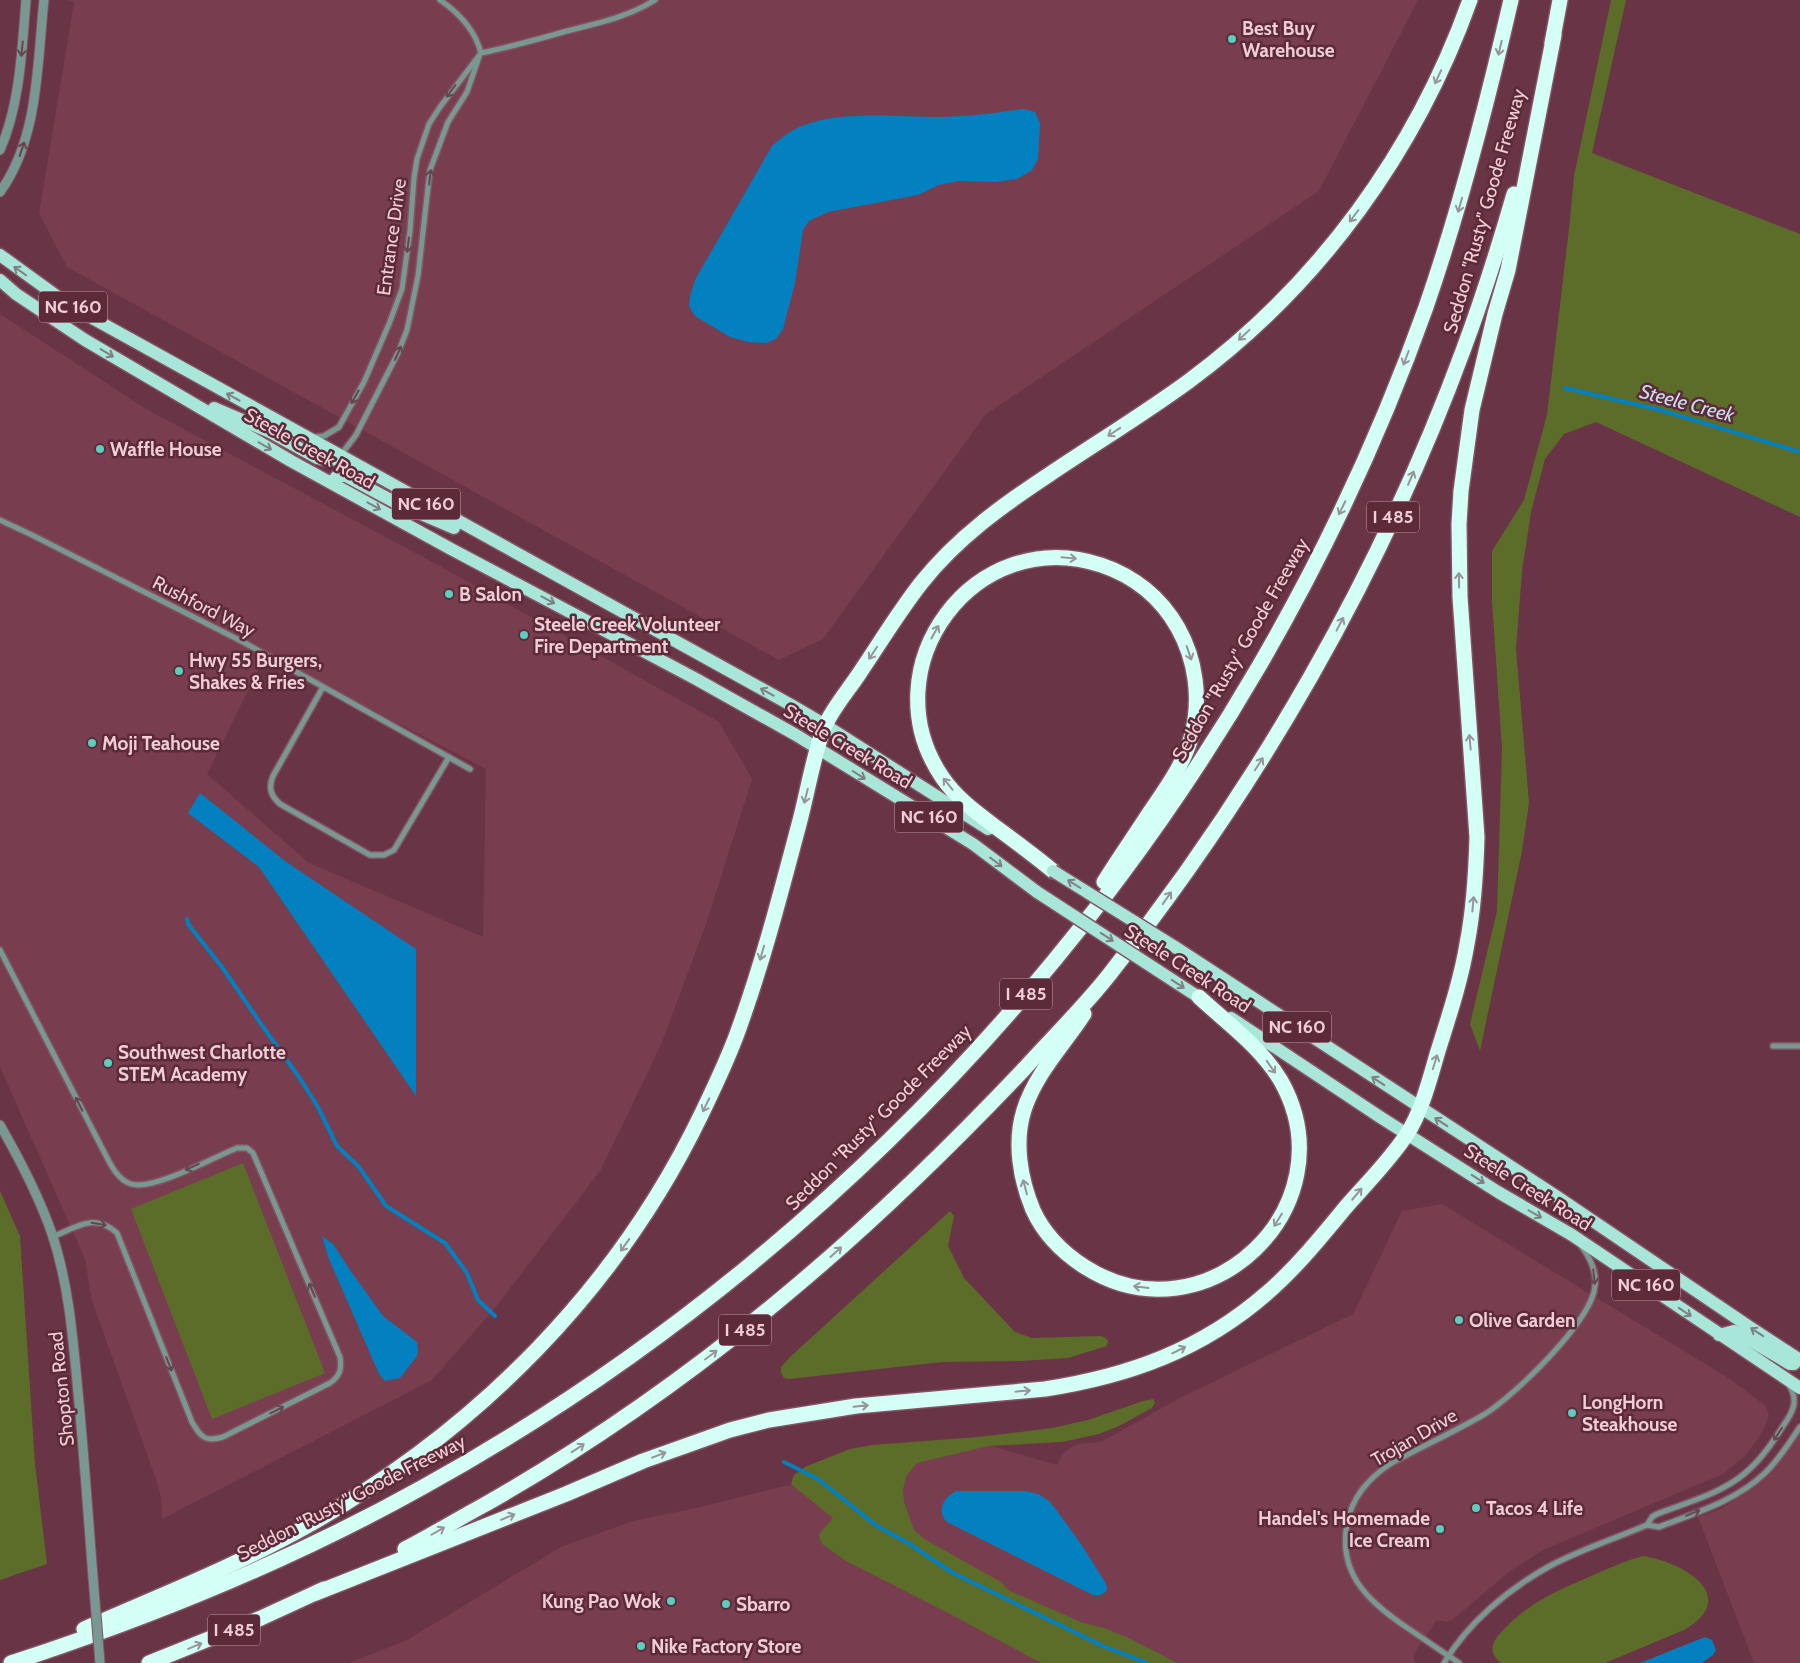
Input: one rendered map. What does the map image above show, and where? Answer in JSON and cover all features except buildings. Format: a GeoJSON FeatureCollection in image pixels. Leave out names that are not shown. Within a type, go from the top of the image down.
{"type":"FeatureCollection","features":[{"type":"Feature","properties":{"kind":"highway"},"geometry":{"type":"LineString","coordinates":[[6,1663],[244,1559],[351,1500],[468,1415],[513,1374],[576,1308],[611,1265],[640,1224],[679,1160],[719,1078],[737,1034],[757,971],[786,872],[825,725],[920,585],[955,546],[1002,506],[1189,381],[1232,347],[1310,271],[1381,180],[1411,131],[1453,45],[1470,0]]}},
{"type":"Feature","properties":{"kind":"highway","name":"Seddon \"Rusty\" Goode Freeway"},"geometry":{"type":"LineString","coordinates":[[11,1663],[86,1639],[172,1606],[295,1551],[421,1489],[578,1394],[710,1297],[784,1237],[853,1175],[931,1099],[984,1042],[1040,977],[1161,821],[1229,717],[1294,605],[1345,502],[1388,403],[1424,311],[1459,209],[1490,95],[1511,0]]}},
{"type":"Feature","properties":{"kind":"highway","name":"Seddon \"Rusty\" Goode Freeway"},"geometry":{"type":"LineString","coordinates":[[149,1663],[261,1618],[420,1542],[565,1456],[628,1416],[747,1328],[834,1255],[890,1204],[957,1139],[1106,979],[1222,821],[1266,753],[1318,666],[1403,496],[1464,350],[1489,278],[1523,164],[1554,35],[1560,0]]}},
{"type":"Feature","properties":{"kind":"highway"},"geometry":{"type":"LineString","coordinates":[[316,1593],[566,1494],[643,1461],[730,1430],[768,1420],[856,1406],[1073,1385],[1126,1372],[1152,1363],[1181,1350],[1238,1317],[1268,1293],[1299,1262],[1407,1134],[1428,1083],[1460,977],[1473,912],[1476,875],[1475,800],[1463,650],[1459,571],[1459,524],[1465,456],[1472,410],[1483,359],[1508,270],[1554,35]]}},
{"type":"Feature","properties":{"kind":"highway"},"geometry":{"type":"LineString","coordinates":[[1040,977],[1180,766],[1192,736],[1195,718],[1196,682],[1193,665],[1182,634],[1173,619],[1150,593],[1124,574],[1074,558],[1040,559],[1009,566],[993,572],[965,592],[934,632],[922,662],[919,680],[919,719],[923,738],[942,777],[956,794],[973,809],[1053,870]]}},
{"type":"Feature","properties":{"kind":"highway"},"geometry":{"type":"LineString","coordinates":[[1106,979],[1069,1037],[1044,1068],[1034,1086],[1020,1124],[1020,1158],[1028,1196],[1036,1217],[1047,1234],[1068,1255],[1087,1268],[1111,1281],[1133,1287],[1158,1289],[1200,1283],[1220,1275],[1238,1264],[1255,1251],[1270,1234],[1289,1201],[1295,1182],[1298,1143],[1290,1101],[1281,1082],[1256,1048],[1199,997]]}},
{"type":"Feature","properties":{"kind":"main road","name":"Steele Creek Road"},"geometry":{"type":"LineString","coordinates":[[0,255],[84,314],[825,725],[1175,947],[1556,1196],[1751,1328],[1799,1358]]}},
{"type":"Feature","properties":{"kind":"main road","name":"Steele Creek Road"},"geometry":{"type":"LineString","coordinates":[[0,280],[16,294],[85,340],[291,461],[451,549],[696,678],[818,749],[973,844],[1037,892],[1407,1134],[1498,1192],[1572,1235],[1800,1388]]}},
{"type":"Feature","properties":{"kind":"main road"},"geometry":{"type":"LineString","coordinates":[[168,388],[270,432],[317,458],[328,461],[340,456]]}},
{"type":"Feature","properties":{"kind":"main road"},"geometry":{"type":"LineString","coordinates":[[332,482],[337,476],[346,476],[400,505],[511,551]]}},
{"type":"Feature","properties":{"kind":"main road"},"geometry":{"type":"LineString","coordinates":[[1720,1335],[1734,1331],[1790,1364],[1794,1364],[1799,1358]]}},
{"type":"Feature","properties":{"kind":"street"},"geometry":{"type":"LineString","coordinates":[[0,150],[6,136],[12,112],[22,51],[26,0]]}},
{"type":"Feature","properties":{"kind":"street"},"geometry":{"type":"LineString","coordinates":[[0,192],[18,160],[29,124],[44,0]]}},
{"type":"Feature","properties":{"kind":"street"},"geometry":{"type":"LineString","coordinates":[[440,0],[462,18],[478,42],[481,52],[509,47],[620,17],[638,10],[655,0]]}},
{"type":"Feature","properties":{"kind":"street","name":"Entrance Drive"},"geometry":{"type":"LineString","coordinates":[[306,438],[324,436],[338,427],[368,374],[390,324],[402,289],[410,231],[414,178],[418,159],[430,124],[440,107],[481,52]]}},
{"type":"Feature","properties":{"kind":"street","name":"Entrance Drive"},"geometry":{"type":"LineString","coordinates":[[340,456],[356,435],[398,353],[407,330],[418,276],[430,170],[448,122],[473,80],[481,52]]}},
{"type":"Feature","properties":{"kind":"street","name":"Rushford Way"},"geometry":{"type":"LineString","coordinates":[[0,520],[245,643],[470,769]]}},
{"type":"Feature","properties":{"kind":"street"},"geometry":{"type":"LineString","coordinates":[[323,687],[273,776],[270,783],[271,793],[280,804],[370,855],[384,855],[394,850],[449,757]]}},
{"type":"Feature","properties":{"kind":"street"},"geometry":{"type":"LineString","coordinates":[[0,950],[102,1148],[119,1177],[130,1184],[149,1185],[237,1148],[247,1148],[254,1153],[340,1357],[340,1374],[330,1383],[224,1437],[212,1440],[204,1438],[198,1433],[192,1422],[117,1233],[110,1226],[101,1222],[92,1222],[53,1237]]}},
{"type":"Feature","properties":{"kind":"street"},"geometry":{"type":"LineString","coordinates":[[1774,1046],[1800,1046]]}},
{"type":"Feature","properties":{"kind":"street","name":"Shopton Road"},"geometry":{"type":"LineString","coordinates":[[0,1125],[17,1154],[42,1206],[53,1237],[64,1281],[74,1347],[100,1663]]}},
{"type":"Feature","properties":{"kind":"street","name":"Trojan Drive"},"geometry":{"type":"LineString","coordinates":[[1459,1663],[1378,1607],[1363,1592],[1352,1573],[1348,1561],[1345,1541],[1350,1512],[1358,1494],[1376,1474],[1390,1464],[1485,1414],[1522,1384],[1548,1358],[1578,1321],[1594,1294],[1596,1284],[1593,1265],[1588,1255],[1572,1235]]}},
{"type":"Feature","properties":{"kind":"street"},"geometry":{"type":"LineString","coordinates":[[1647,1525],[1657,1514],[1734,1481],[1758,1460],[1770,1446],[1794,1408],[1793,1390],[1782,1376]]}},
{"type":"Feature","properties":{"kind":"street"},"geometry":{"type":"LineString","coordinates":[[1444,1663],[1490,1608],[1529,1579],[1562,1560],[1647,1525],[1659,1527],[1728,1499],[1766,1473],[1780,1457],[1800,1427]]}},
{"type":"Feature","properties":{"kind":"shaded area"},"geometry":{"type":"Polygon","coordinates":[[[67,0],[1418,0],[1319,191],[986,414],[823,639],[779,660],[67,267],[39,214],[74,2],[67,0]]]}},
{"type":"Feature","properties":{"kind":"shaded area"},"geometry":{"type":"Polygon","coordinates":[[[0,314],[146,409],[438,565],[719,722],[752,779],[706,924],[661,1045],[600,1171],[495,1308],[432,1380],[162,1519],[161,1497],[156,1479],[92,1301],[85,1259],[0,1067],[0,314]],[[267,652],[207,774],[309,863],[483,937],[486,769],[363,705],[267,652]]]}},
{"type":"Feature","properties":{"kind":"shaded area"},"geometry":{"type":"Polygon","coordinates":[[[1442,1204],[1727,1377],[1766,1406],[1769,1416],[1763,1431],[1746,1455],[1723,1474],[1543,1550],[1510,1571],[1452,1620],[1446,1622],[1437,1620],[1413,1655],[1415,1663],[349,1663],[407,1640],[561,1547],[633,1521],[701,1507],[970,1440],[1057,1465],[1062,1455],[1071,1447],[1078,1444],[1101,1442],[1180,1398],[1353,1314],[1402,1211],[1442,1204]]]}},
{"type":"Feature","properties":{"kind":"shaded area"},"geometry":{"type":"Polygon","coordinates":[[[1800,1434],[1800,1663],[1754,1663],[1698,1517],[1721,1509],[1751,1490],[1769,1475],[1800,1434]]]}},
{"type":"Feature","properties":{"kind":"green space"},"geometry":{"type":"Polygon","coordinates":[[[1611,0],[1626,0],[1592,153],[1800,234],[1800,517],[1596,422],[1564,434],[1545,459],[1531,512],[1522,571],[1516,649],[1529,803],[1522,851],[1480,1051],[1470,1024],[1497,911],[1502,749],[1492,601],[1492,551],[1524,500],[1547,415],[1574,176],[1611,0]]]}},
{"type":"Feature","properties":{"kind":"green space"},"geometry":{"type":"Polygon","coordinates":[[[243,1163],[325,1373],[212,1419],[131,1209],[243,1163]]]}},
{"type":"Feature","properties":{"kind":"green space"},"geometry":{"type":"Polygon","coordinates":[[[0,1191],[20,1236],[35,1464],[47,1564],[0,1580],[0,1191]]]}},
{"type":"Feature","properties":{"kind":"green space"},"geometry":{"type":"Polygon","coordinates":[[[950,1211],[954,1216],[948,1246],[964,1278],[1015,1332],[1032,1338],[1102,1336],[1108,1340],[1107,1346],[1068,1358],[942,1362],[784,1378],[781,1373],[781,1367],[790,1357],[950,1211]]]}},
{"type":"Feature","properties":{"kind":"green space"},"geometry":{"type":"Polygon","coordinates":[[[1153,1399],[1155,1403],[1152,1408],[1119,1426],[1099,1434],[1062,1442],[988,1446],[917,1463],[907,1475],[903,1489],[904,1502],[914,1530],[926,1540],[1001,1582],[1008,1590],[1083,1623],[1104,1628],[1131,1639],[1177,1663],[1041,1663],[846,1561],[822,1544],[819,1536],[820,1533],[833,1518],[791,1484],[794,1475],[807,1466],[850,1449],[872,1445],[978,1437],[1052,1428],[1088,1420],[1153,1399]]]}},
{"type":"Feature","properties":{"kind":"green space"},"geometry":{"type":"Polygon","coordinates":[[[1643,1556],[1674,1565],[1689,1573],[1700,1582],[1707,1593],[1708,1605],[1701,1617],[1684,1630],[1605,1663],[1501,1663],[1496,1659],[1493,1645],[1497,1637],[1524,1611],[1566,1587],[1616,1565],[1643,1556]]]}},
{"type":"Feature","properties":{"kind":"water"},"geometry":{"type":"Polygon","coordinates":[[[1024,109],[1035,112],[1040,123],[1038,159],[1032,170],[1017,179],[996,182],[958,181],[939,185],[918,195],[828,212],[809,221],[803,230],[795,283],[783,329],[776,339],[766,343],[748,342],[730,337],[695,316],[689,306],[696,278],[772,146],[787,134],[820,120],[839,117],[948,117],[1024,109]]]}},
{"type":"Feature","properties":{"kind":"water"},"geometry":{"type":"Polygon","coordinates":[[[200,793],[285,861],[416,949],[416,1096],[259,867],[188,813],[200,793]]]}},
{"type":"Feature","properties":{"kind":"water"},"geometry":{"type":"Polygon","coordinates":[[[322,1236],[333,1244],[383,1316],[417,1342],[417,1356],[400,1378],[385,1381],[379,1374],[329,1259],[322,1236]]]}},
{"type":"Feature","properties":{"kind":"water"},"geometry":{"type":"Polygon","coordinates":[[[957,1491],[1025,1491],[1038,1494],[1049,1501],[1081,1544],[1105,1582],[1106,1592],[1100,1595],[1093,1595],[947,1522],[942,1513],[943,1505],[948,1497],[957,1491]]]}},
{"type":"Feature","properties":{"kind":"water"},"geometry":{"type":"Polygon","coordinates":[[[1705,1637],[1712,1640],[1716,1650],[1713,1655],[1702,1663],[1640,1663],[1705,1637]]]}},
{"type":"Feature","properties":{"kind":"waterway","name":"Steele Creek"},"geometry":{"type":"LineString","coordinates":[[1565,388],[1660,410],[1800,452]]}},
{"type":"Feature","properties":{"kind":"waterway"},"geometry":{"type":"LineString","coordinates":[[187,919],[188,924],[222,967],[301,1080],[318,1107],[337,1146],[359,1167],[386,1206],[445,1243],[467,1273],[478,1300],[495,1316]]}},
{"type":"Feature","properties":{"kind":"waterway"},"geometry":{"type":"LineString","coordinates":[[784,1462],[818,1479],[877,1526],[908,1543],[953,1573],[1103,1646],[1147,1663]]}},
{"type":"Feature","properties":{"kind":"place","name":"Best Buy Warehouse"},"geometry":{"type":"Point","coordinates":[1232,39]}},
{"type":"Feature","properties":{"kind":"place","name":"Waffle House"},"geometry":{"type":"Point","coordinates":[100,449]}},
{"type":"Feature","properties":{"kind":"place","name":"B Salon"},"geometry":{"type":"Point","coordinates":[449,594]}},
{"type":"Feature","properties":{"kind":"place","name":"Steele Creek Volunteer Fire Department"},"geometry":{"type":"Point","coordinates":[524,635]}},
{"type":"Feature","properties":{"kind":"place","name":"Hwy 55 Burgers, Shakes & Fries"},"geometry":{"type":"Point","coordinates":[179,671]}},
{"type":"Feature","properties":{"kind":"place","name":"Moji Teahouse"},"geometry":{"type":"Point","coordinates":[92,743]}},
{"type":"Feature","properties":{"kind":"place","name":"Southwest Charlotte STEM Academy"},"geometry":{"type":"Point","coordinates":[108,1063]}},
{"type":"Feature","properties":{"kind":"place","name":"Olive Garden"},"geometry":{"type":"Point","coordinates":[1459,1320]}},
{"type":"Feature","properties":{"kind":"place","name":"LongHorn Steakhouse"},"geometry":{"type":"Point","coordinates":[1572,1413]}},
{"type":"Feature","properties":{"kind":"place","name":"Tacos 4 Life"},"geometry":{"type":"Point","coordinates":[1476,1508]}},
{"type":"Feature","properties":{"kind":"place","name":"Handel's Homemade Ice Cream"},"geometry":{"type":"Point","coordinates":[1440,1529]}},
{"type":"Feature","properties":{"kind":"place","name":"Kung Pao Wok"},"geometry":{"type":"Point","coordinates":[671,1601]}},
{"type":"Feature","properties":{"kind":"place","name":"Sbarro"},"geometry":{"type":"Point","coordinates":[726,1604]}},
{"type":"Feature","properties":{"kind":"place","name":"Nike Factory Store"},"geometry":{"type":"Point","coordinates":[641,1646]}}]}
